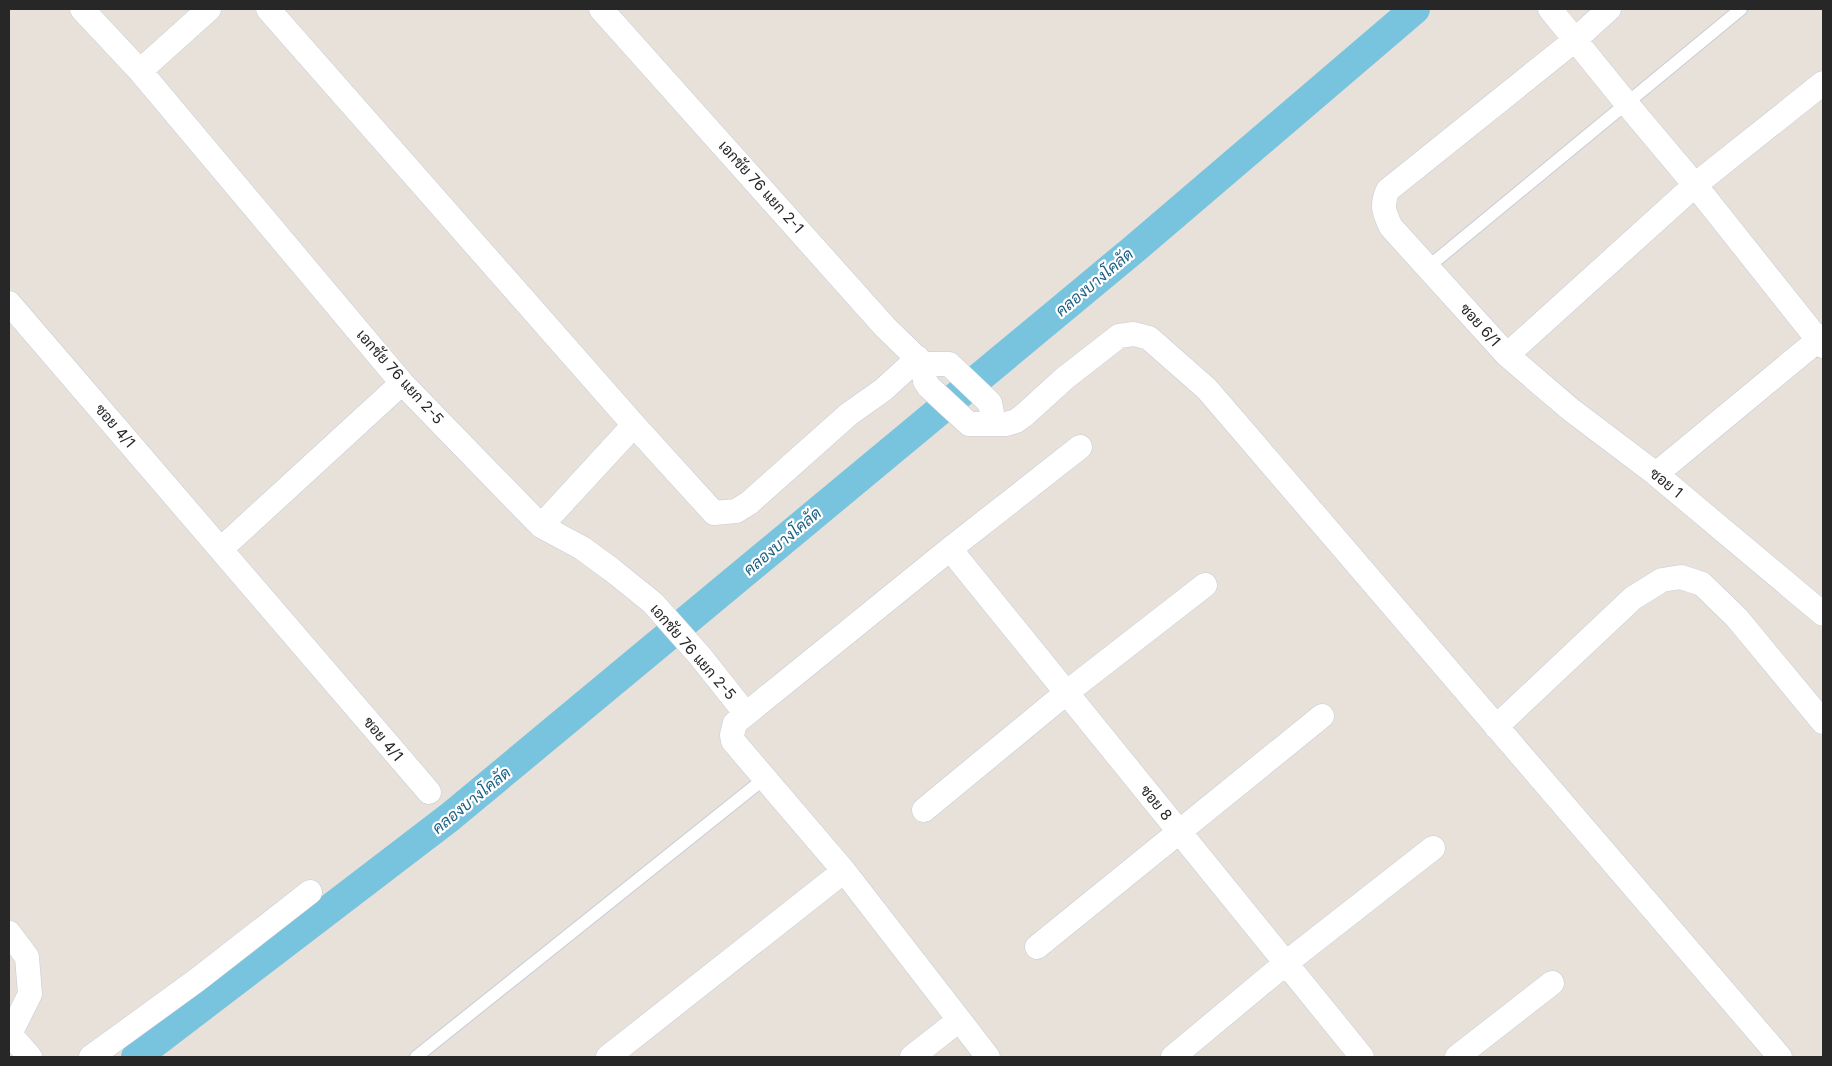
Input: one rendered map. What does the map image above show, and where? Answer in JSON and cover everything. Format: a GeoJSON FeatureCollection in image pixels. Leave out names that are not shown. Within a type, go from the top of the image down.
{"type":"FeatureCollection","features":[{"type":"Feature","properties":{"kind":"street","name":"เอกชัย 76 แยก 2-5"},"geometry":{"type":"LineString","coordinates":[[82,9],[140,72],[402,383],[540,526],[582,548],[653,603],[700,656],[746,714]]}},
{"type":"Feature","properties":{"kind":"street"},"geometry":{"type":"LineString","coordinates":[[140,72],[209,9]]}},
{"type":"Feature","properties":{"kind":"street"},"geometry":{"type":"LineString","coordinates":[[268,9],[634,425],[714,513],[736,511],[749,503],[849,414],[920,361],[949,364],[992,413],[1006,424],[1023,416],[1065,378],[1119,336],[1134,334],[1149,338],[1207,389],[1780,1057]]}},
{"type":"Feature","properties":{"kind":"street","name":"เอกชัย 76 แยก 2-1"},"geometry":{"type":"LineString","coordinates":[[601,9],[885,326],[920,361]]}},
{"type":"Feature","properties":{"kind":"street"},"geometry":{"type":"LineString","coordinates":[[1550,9],[1822,341],[1656,474]]}},
{"type":"Feature","properties":{"kind":"street","name":"ซอย 6/1"},"geometry":{"type":"LineString","coordinates":[[1609,9],[1575,40],[1388,190],[1383,199],[1384,211],[1391,227],[1507,355],[1695,185],[1823,83]]}},
{"type":"Feature","properties":{"kind":"street","name":"ซอย 4/1"},"geometry":{"type":"LineString","coordinates":[[9,303],[429,792]]}},
{"type":"Feature","properties":{"kind":"street","name":"ซอย 1"},"geometry":{"type":"LineString","coordinates":[[1507,355],[1570,410],[1656,474],[1821,607]]}},
{"type":"Feature","properties":{"kind":"street"},"geometry":{"type":"LineString","coordinates":[[920,361],[925,381],[929,387],[969,424],[992,413]]}},
{"type":"Feature","properties":{"kind":"street"},"geometry":{"type":"LineString","coordinates":[[220,548],[402,383]]}},
{"type":"Feature","properties":{"kind":"street"},"geometry":{"type":"LineString","coordinates":[[540,526],[634,425]]}},
{"type":"Feature","properties":{"kind":"street"},"geometry":{"type":"LineString","coordinates":[[988,1057],[844,870],[733,741],[732,735],[735,723],[950,548],[1080,447]]}},
{"type":"Feature","properties":{"kind":"street","name":"ซอย 8"},"geometry":{"type":"LineString","coordinates":[[950,548],[1362,1057]]}},
{"type":"Feature","properties":{"kind":"street"},"geometry":{"type":"LineString","coordinates":[[1496,726],[1633,598],[1662,580],[1681,577],[1702,584],[1737,618],[1823,722]]}},
{"type":"Feature","properties":{"kind":"street"},"geometry":{"type":"LineString","coordinates":[[924,810],[1066,693],[1205,585]]}},
{"type":"Feature","properties":{"kind":"street"},"geometry":{"type":"LineString","coordinates":[[1037,947],[1322,716]]}},
{"type":"Feature","properties":{"kind":"street"},"geometry":{"type":"LineString","coordinates":[[1173,1057],[1286,963],[1433,848]]}},
{"type":"Feature","properties":{"kind":"street"},"geometry":{"type":"LineString","coordinates":[[608,1057],[844,870]]}},
{"type":"Feature","properties":{"kind":"street"},"geometry":{"type":"LineString","coordinates":[[91,1057],[197,980],[310,892]]}},
{"type":"Feature","properties":{"kind":"street"},"geometry":{"type":"LineString","coordinates":[[9,932],[27,957],[30,994],[9,1034],[30,1057]]}},
{"type":"Feature","properties":{"kind":"street"},"geometry":{"type":"LineString","coordinates":[[1457,1057],[1552,983]]}},
{"type":"Feature","properties":{"kind":"street"},"geometry":{"type":"LineString","coordinates":[[912,1057],[958,1020]]}},
{"type":"Feature","properties":{"kind":"lane"},"geometry":{"type":"LineString","coordinates":[[1428,268],[1741,9]]}},
{"type":"Feature","properties":{"kind":"lane"},"geometry":{"type":"LineString","coordinates":[[416,1057],[765,778]]}},
{"type":"Feature","properties":{"kind":"waterway","name":"คลองบางโคลัด"},"geometry":{"type":"LineString","coordinates":[[136,1057],[450,817],[1133,250],[1415,9]]}}]}
